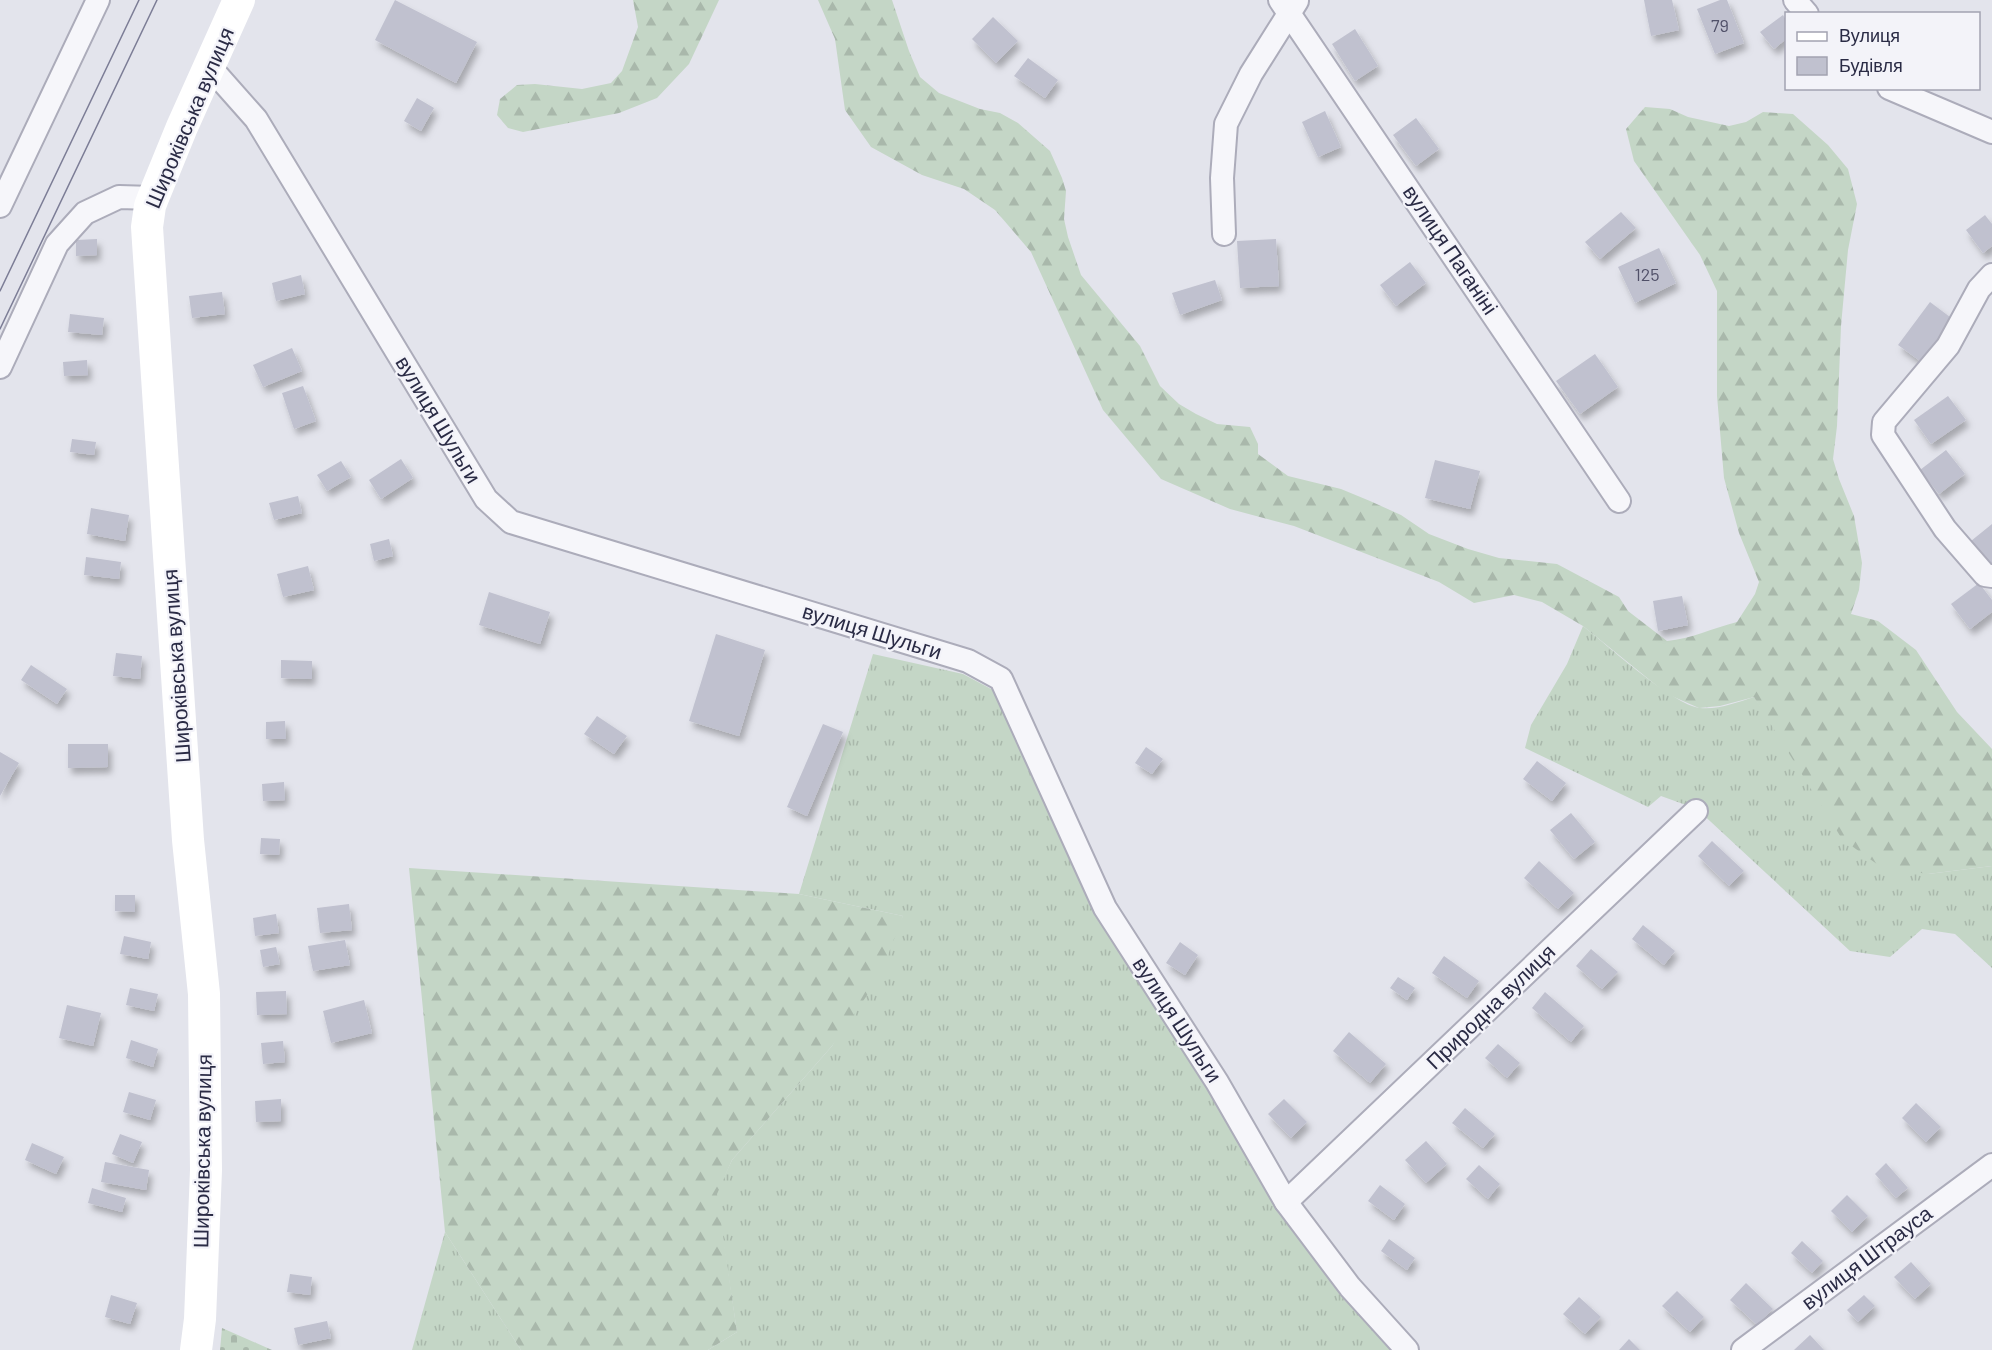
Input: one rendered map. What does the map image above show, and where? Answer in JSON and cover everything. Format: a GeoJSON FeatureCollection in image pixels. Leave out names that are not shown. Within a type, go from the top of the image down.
{"type":"FeatureCollection","features":[{"type":"Feature","properties":{"kind":"main road","name":"Широківська вулиця"},"geometry":{"type":"LineString","coordinates":[[196,1350],[200,1319],[206,1170],[204,994],[188,840],[147,227],[153,198],[239,0]]}},
{"type":"Feature","properties":{"kind":"street"},"geometry":{"type":"LineString","coordinates":[[0,206],[98,0]]}},
{"type":"Feature","properties":{"kind":"street"},"geometry":{"type":"LineString","coordinates":[[1795,0],[1805,12]]}},
{"type":"Feature","properties":{"kind":"street"},"geometry":{"type":"LineString","coordinates":[[1224,234],[1222,178],[1226,124],[1289,4]]}},
{"type":"Feature","properties":{"kind":"street","name":"вулиця Паганіні"},"geometry":{"type":"LineString","coordinates":[[1289,4],[1618,501]]}},
{"type":"Feature","properties":{"kind":"street","name":"вулиця Шульги"},"geometry":{"type":"LineString","coordinates":[[209,66],[256,119],[486,499],[511,522],[968,661],[1000,679],[1105,908],[1217,1082],[1286,1202],[1350,1287],[1407,1350]]}},
{"type":"Feature","properties":{"kind":"street"},"geometry":{"type":"LineString","coordinates":[[1894,90],[1992,132]]}},
{"type":"Feature","properties":{"kind":"street"},"geometry":{"type":"LineString","coordinates":[[0,367],[57,244],[64,236],[86,213],[119,197],[153,198]]}},
{"type":"Feature","properties":{"kind":"street"},"geometry":{"type":"LineString","coordinates":[[1992,275],[1979,289],[1948,345],[1884,422],[1883,435],[1945,529],[1985,575],[1992,576]]}},
{"type":"Feature","properties":{"kind":"street","name":"Природна вулиця"},"geometry":{"type":"LineString","coordinates":[[1286,1202],[1696,811]]}},
{"type":"Feature","properties":{"kind":"street","name":"вулиця Штрауса"},"geometry":{"type":"LineString","coordinates":[[1743,1350],[1992,1165]]}},
{"type":"Feature","properties":{"kind":"green space"},"geometry":{"type":"Polygon","coordinates":[[[633,0],[719,0],[689,64],[657,98],[619,113],[523,132],[508,128],[497,115],[500,99],[517,85],[535,84],[582,89],[611,83],[622,71],[638,27],[633,0]]]}},
{"type":"Feature","properties":{"kind":"green space"},"geometry":{"type":"Polygon","coordinates":[[[818,0],[892,0],[920,77],[939,93],[980,109],[1000,113],[1018,123],[1050,151],[1066,191],[1064,219],[1081,275],[1140,346],[1160,386],[1179,404],[1217,424],[1250,427],[1258,444],[1258,454],[1288,476],[1341,489],[1401,515],[1429,534],[1468,549],[1499,558],[1557,564],[1619,597],[1628,611],[1667,641],[1693,636],[1737,622],[1755,594],[1759,582],[1739,533],[1724,478],[1717,396],[1717,291],[1700,255],[1634,161],[1626,129],[1645,107],[1670,109],[1688,117],[1729,126],[1746,122],[1763,112],[1793,114],[1828,145],[1848,169],[1857,204],[1848,250],[1833,459],[1854,516],[1862,563],[1859,590],[1851,614],[1878,621],[1916,650],[1957,712],[1992,749],[1992,866],[1928,874],[1881,867],[1842,839],[1754,697],[1720,706],[1699,708],[1667,694],[1583,626],[1542,602],[1514,595],[1474,603],[1439,582],[1294,526],[1230,509],[1161,479],[1103,410],[1031,252],[995,210],[964,189],[922,175],[871,147],[845,110],[835,39],[818,0]]]}},
{"type":"Feature","properties":{"kind":"green space"},"geometry":{"type":"Polygon","coordinates":[[[1583,626],[1657,686],[1688,704],[1700,708],[1714,708],[1754,697],[1761,707],[1928,874],[1992,866],[1992,968],[1955,934],[1922,929],[1890,957],[1850,951],[1697,809],[1661,796],[1648,807],[1525,748],[1531,725],[1567,664],[1583,626]]]}},
{"type":"Feature","properties":{"kind":"green space"},"geometry":{"type":"Polygon","coordinates":[[[873,654],[963,674],[993,690],[1097,918],[1207,1081],[1395,1350],[708,1350],[737,1332],[716,1194],[732,1160],[832,1046],[903,916],[799,894],[873,654]]]}},
{"type":"Feature","properties":{"kind":"green space"},"geometry":{"type":"Polygon","coordinates":[[[409,868],[799,894],[903,916],[879,978],[832,1046],[732,1160],[717,1194],[737,1332],[708,1350],[521,1350],[445,1232],[409,868]]]}},
{"type":"Feature","properties":{"kind":"green space"},"geometry":{"type":"Polygon","coordinates":[[[445,1232],[521,1350],[412,1350],[445,1232]]]}},
{"type":"Feature","properties":{"kind":"green space"},"geometry":{"type":"Polygon","coordinates":[[[222,1328],[272,1350],[220,1350],[222,1328]]]}},
{"type":"Feature","properties":{"kind":"building"},"geometry":{"type":"Polygon","coordinates":[[[395,0],[477,42],[456,83],[375,40],[395,0]]]}},
{"type":"Feature","properties":{"kind":"building"},"geometry":{"type":"Polygon","coordinates":[[[1644,0],[1672,0],[1679,30],[1651,36],[1644,0]]]}},
{"type":"Feature","properties":{"kind":"building"},"geometry":{"type":"Polygon","coordinates":[[[1720,0],[1727,0],[1744,43],[1715,54],[1697,9],[1720,0]]]}},
{"type":"Feature","properties":{"kind":"building"},"geometry":{"type":"Polygon","coordinates":[[[1783,15],[1785,40],[1774,49],[1760,32],[1783,15]]]}},
{"type":"Feature","properties":{"kind":"building"},"geometry":{"type":"Polygon","coordinates":[[[993,17],[1018,41],[996,63],[972,39],[993,17]]]}},
{"type":"Feature","properties":{"kind":"building"},"geometry":{"type":"Polygon","coordinates":[[[1355,29],[1378,66],[1355,81],[1332,44],[1355,29]]]}},
{"type":"Feature","properties":{"kind":"building"},"geometry":{"type":"Polygon","coordinates":[[[1028,58],[1058,80],[1045,98],[1014,76],[1028,58]]]}},
{"type":"Feature","properties":{"kind":"building"},"geometry":{"type":"Polygon","coordinates":[[[417,98],[434,108],[421,131],[404,121],[417,98]]]}},
{"type":"Feature","properties":{"kind":"building"},"geometry":{"type":"Polygon","coordinates":[[[1325,111],[1341,147],[1318,157],[1302,122],[1325,111]]]}},
{"type":"Feature","properties":{"kind":"building"},"geometry":{"type":"Polygon","coordinates":[[[1416,118],[1439,149],[1416,166],[1393,135],[1416,118]]]}},
{"type":"Feature","properties":{"kind":"building"},"geometry":{"type":"Polygon","coordinates":[[[1621,212],[1636,228],[1600,259],[1585,242],[1621,212]]]}},
{"type":"Feature","properties":{"kind":"building"},"geometry":{"type":"Polygon","coordinates":[[[1985,215],[1992,224],[1992,246],[1983,253],[1966,230],[1985,215]]]}},
{"type":"Feature","properties":{"kind":"building"},"geometry":{"type":"Polygon","coordinates":[[[97,239],[97,255],[76,256],[76,240],[97,239]]]}},
{"type":"Feature","properties":{"kind":"building"},"geometry":{"type":"Polygon","coordinates":[[[1276,239],[1279,286],[1240,288],[1237,241],[1276,239]]]}},
{"type":"Feature","properties":{"kind":"building"},"geometry":{"type":"Polygon","coordinates":[[[1659,248],[1676,283],[1635,303],[1618,267],[1659,248]]]}},
{"type":"Feature","properties":{"kind":"building"},"geometry":{"type":"Polygon","coordinates":[[[1410,262],[1426,283],[1396,306],[1380,285],[1410,262]]]}},
{"type":"Feature","properties":{"kind":"building"},"geometry":{"type":"Polygon","coordinates":[[[301,275],[305,294],[276,301],[272,283],[301,275]]]}},
{"type":"Feature","properties":{"kind":"building"},"geometry":{"type":"Polygon","coordinates":[[[1215,280],[1222,300],[1180,315],[1172,293],[1215,280]]]}},
{"type":"Feature","properties":{"kind":"building"},"geometry":{"type":"Polygon","coordinates":[[[222,292],[225,314],[192,318],[189,296],[222,292]]]}},
{"type":"Feature","properties":{"kind":"building"},"geometry":{"type":"Polygon","coordinates":[[[1930,302],[1954,320],[1923,363],[1898,345],[1930,302]]]}},
{"type":"Feature","properties":{"kind":"building"},"geometry":{"type":"Polygon","coordinates":[[[70,314],[104,318],[102,335],[68,332],[70,314]]]}},
{"type":"Feature","properties":{"kind":"building"},"geometry":{"type":"Polygon","coordinates":[[[292,348],[302,371],[263,387],[253,365],[292,348]]]}},
{"type":"Feature","properties":{"kind":"building"},"geometry":{"type":"Polygon","coordinates":[[[1595,354],[1618,387],[1580,414],[1556,381],[1595,354]]]}},
{"type":"Feature","properties":{"kind":"building"},"geometry":{"type":"Polygon","coordinates":[[[87,360],[88,375],[64,376],[63,362],[87,360]]]}},
{"type":"Feature","properties":{"kind":"building"},"geometry":{"type":"Polygon","coordinates":[[[303,386],[316,421],[294,429],[282,393],[303,386]]]}},
{"type":"Feature","properties":{"kind":"building"},"geometry":{"type":"Polygon","coordinates":[[[1948,396],[1966,420],[1931,444],[1914,420],[1948,396]]]}},
{"type":"Feature","properties":{"kind":"building"},"geometry":{"type":"Polygon","coordinates":[[[72,439],[96,442],[94,455],[70,452],[72,439]]]}},
{"type":"Feature","properties":{"kind":"building"},"geometry":{"type":"Polygon","coordinates":[[[1946,450],[1965,474],[1939,494],[1920,470],[1946,450]]]}},
{"type":"Feature","properties":{"kind":"building"},"geometry":{"type":"Polygon","coordinates":[[[401,459],[413,478],[381,499],[369,480],[401,459]]]}},
{"type":"Feature","properties":{"kind":"building"},"geometry":{"type":"Polygon","coordinates":[[[1435,460],[1480,471],[1470,509],[1425,498],[1435,460]]]}},
{"type":"Feature","properties":{"kind":"building"},"geometry":{"type":"Polygon","coordinates":[[[341,461],[351,477],[327,491],[317,475],[341,461]]]}},
{"type":"Feature","properties":{"kind":"building"},"geometry":{"type":"Polygon","coordinates":[[[298,496],[302,513],[274,520],[269,503],[298,496]]]}},
{"type":"Feature","properties":{"kind":"building"},"geometry":{"type":"Polygon","coordinates":[[[91,508],[129,515],[125,541],[87,534],[91,508]]]}},
{"type":"Feature","properties":{"kind":"building"},"geometry":{"type":"Polygon","coordinates":[[[1992,524],[1992,567],[1971,541],[1992,524]]]}},
{"type":"Feature","properties":{"kind":"building"},"geometry":{"type":"Polygon","coordinates":[[[389,539],[393,556],[374,561],[370,544],[389,539]]]}},
{"type":"Feature","properties":{"kind":"building"},"geometry":{"type":"Polygon","coordinates":[[[86,557],[121,562],[119,579],[84,575],[86,557]]]}},
{"type":"Feature","properties":{"kind":"building"},"geometry":{"type":"Polygon","coordinates":[[[308,566],[314,590],[283,597],[277,574],[308,566]]]}},
{"type":"Feature","properties":{"kind":"building"},"geometry":{"type":"Polygon","coordinates":[[[1979,583],[1992,600],[1992,612],[1970,629],[1951,604],[1979,583]]]}},
{"type":"Feature","properties":{"kind":"building"},"geometry":{"type":"Polygon","coordinates":[[[489,592],[550,612],[540,644],[479,625],[489,592]]]}},
{"type":"Feature","properties":{"kind":"building"},"geometry":{"type":"Polygon","coordinates":[[[1682,596],[1688,625],[1658,631],[1653,601],[1682,596]]]}},
{"type":"Feature","properties":{"kind":"building"},"geometry":{"type":"Polygon","coordinates":[[[716,634],[765,650],[739,736],[689,721],[716,634]]]}},
{"type":"Feature","properties":{"kind":"building"},"geometry":{"type":"Polygon","coordinates":[[[116,653],[142,656],[140,679],[113,676],[116,653]]]}},
{"type":"Feature","properties":{"kind":"building"},"geometry":{"type":"Polygon","coordinates":[[[281,660],[312,661],[312,679],[281,678],[281,660]]]}},
{"type":"Feature","properties":{"kind":"building"},"geometry":{"type":"Polygon","coordinates":[[[31,665],[67,689],[57,704],[21,680],[31,665]]]}},
{"type":"Feature","properties":{"kind":"building"},"geometry":{"type":"Polygon","coordinates":[[[597,716],[627,736],[614,754],[584,734],[597,716]]]}},
{"type":"Feature","properties":{"kind":"building"},"geometry":{"type":"Polygon","coordinates":[[[285,721],[286,739],[266,739],[266,722],[285,721]]]}},
{"type":"Feature","properties":{"kind":"building"},"geometry":{"type":"Polygon","coordinates":[[[823,724],[843,732],[807,816],[787,807],[823,724]]]}},
{"type":"Feature","properties":{"kind":"building"},"geometry":{"type":"Polygon","coordinates":[[[68,744],[108,744],[108,767],[68,768],[68,744]]]}},
{"type":"Feature","properties":{"kind":"building"},"geometry":{"type":"Polygon","coordinates":[[[1146,747],[1163,759],[1152,774],[1135,763],[1146,747]]]}},
{"type":"Feature","properties":{"kind":"building"},"geometry":{"type":"Polygon","coordinates":[[[0,752],[19,763],[0,796],[0,752]]]}},
{"type":"Feature","properties":{"kind":"building"},"geometry":{"type":"Polygon","coordinates":[[[1537,761],[1566,783],[1552,801],[1523,779],[1537,761]]]}},
{"type":"Feature","properties":{"kind":"building"},"geometry":{"type":"Polygon","coordinates":[[[284,782],[285,800],[263,801],[262,784],[284,782]]]}},
{"type":"Feature","properties":{"kind":"building"},"geometry":{"type":"Polygon","coordinates":[[[1571,813],[1595,842],[1574,859],[1550,830],[1571,813]]]}},
{"type":"Feature","properties":{"kind":"building"},"geometry":{"type":"Polygon","coordinates":[[[261,838],[280,839],[279,855],[260,854],[261,838]]]}},
{"type":"Feature","properties":{"kind":"building"},"geometry":{"type":"Polygon","coordinates":[[[1712,841],[1744,871],[1729,886],[1698,856],[1712,841]]]}},
{"type":"Feature","properties":{"kind":"building"},"geometry":{"type":"Polygon","coordinates":[[[1539,861],[1574,893],[1558,909],[1524,878],[1539,861]]]}},
{"type":"Feature","properties":{"kind":"building"},"geometry":{"type":"Polygon","coordinates":[[[115,895],[135,895],[135,912],[115,911],[115,895]]]}},
{"type":"Feature","properties":{"kind":"building"},"geometry":{"type":"Polygon","coordinates":[[[349,904],[352,930],[320,933],[317,908],[349,904]]]}},
{"type":"Feature","properties":{"kind":"building"},"geometry":{"type":"Polygon","coordinates":[[[276,914],[279,933],[255,936],[253,918],[276,914]]]}},
{"type":"Feature","properties":{"kind":"building"},"geometry":{"type":"Polygon","coordinates":[[[1643,925],[1675,951],[1664,965],[1632,939],[1643,925]]]}},
{"type":"Feature","properties":{"kind":"building"},"geometry":{"type":"Polygon","coordinates":[[[124,936],[151,942],[148,959],[120,954],[124,936]]]}},
{"type":"Feature","properties":{"kind":"building"},"geometry":{"type":"Polygon","coordinates":[[[345,940],[350,965],[313,971],[308,946],[345,940]]]}},
{"type":"Feature","properties":{"kind":"building"},"geometry":{"type":"Polygon","coordinates":[[[1180,942],[1198,955],[1185,975],[1166,963],[1180,942]]]}},
{"type":"Feature","properties":{"kind":"building"},"geometry":{"type":"Polygon","coordinates":[[[276,947],[280,964],[263,967],[260,950],[276,947]]]}},
{"type":"Feature","properties":{"kind":"building"},"geometry":{"type":"Polygon","coordinates":[[[1591,949],[1618,972],[1602,989],[1576,966],[1591,949]]]}},
{"type":"Feature","properties":{"kind":"building"},"geometry":{"type":"Polygon","coordinates":[[[1444,956],[1479,981],[1467,998],[1432,973],[1444,956]]]}},
{"type":"Feature","properties":{"kind":"building"},"geometry":{"type":"Polygon","coordinates":[[[1398,977],[1415,988],[1407,1000],[1390,988],[1398,977]]]}},
{"type":"Feature","properties":{"kind":"building"},"geometry":{"type":"Polygon","coordinates":[[[130,988],[158,994],[154,1011],[126,1005],[130,988]]]}},
{"type":"Feature","properties":{"kind":"building"},"geometry":{"type":"Polygon","coordinates":[[[286,991],[287,1014],[257,1015],[256,992],[286,991]]]}},
{"type":"Feature","properties":{"kind":"building"},"geometry":{"type":"Polygon","coordinates":[[[1545,992],[1584,1026],[1571,1042],[1532,1008],[1545,992]]]}},
{"type":"Feature","properties":{"kind":"building"},"geometry":{"type":"Polygon","coordinates":[[[364,1000],[372,1033],[331,1043],[323,1011],[364,1000]]]}},
{"type":"Feature","properties":{"kind":"building"},"geometry":{"type":"Polygon","coordinates":[[[67,1005],[101,1013],[93,1046],[59,1038],[67,1005]]]}},
{"type":"Feature","properties":{"kind":"building"},"geometry":{"type":"Polygon","coordinates":[[[1349,1032],[1386,1064],[1370,1083],[1333,1051],[1349,1032]]]}},
{"type":"Feature","properties":{"kind":"building"},"geometry":{"type":"Polygon","coordinates":[[[131,1040],[158,1049],[153,1067],[126,1058],[131,1040]]]}},
{"type":"Feature","properties":{"kind":"building"},"geometry":{"type":"Polygon","coordinates":[[[283,1041],[285,1062],[263,1064],[261,1043],[283,1041]]]}},
{"type":"Feature","properties":{"kind":"building"},"geometry":{"type":"Polygon","coordinates":[[[1498,1044],[1520,1063],[1507,1078],[1485,1058],[1498,1044]]]}},
{"type":"Feature","properties":{"kind":"building"},"geometry":{"type":"Polygon","coordinates":[[[129,1092],[156,1100],[150,1120],[123,1112],[129,1092]]]}},
{"type":"Feature","properties":{"kind":"building"},"geometry":{"type":"Polygon","coordinates":[[[281,1099],[281,1121],[256,1122],[255,1101],[281,1099]]]}},
{"type":"Feature","properties":{"kind":"building"},"geometry":{"type":"Polygon","coordinates":[[[1284,1099],[1307,1122],[1291,1138],[1268,1114],[1284,1099]]]}},
{"type":"Feature","properties":{"kind":"building"},"geometry":{"type":"Polygon","coordinates":[[[1916,1103],[1941,1127],[1926,1142],[1902,1118],[1916,1103]]]}},
{"type":"Feature","properties":{"kind":"building"},"geometry":{"type":"Polygon","coordinates":[[[1465,1108],[1495,1134],[1483,1148],[1452,1123],[1465,1108]]]}},
{"type":"Feature","properties":{"kind":"building"},"geometry":{"type":"Polygon","coordinates":[[[120,1134],[142,1142],[133,1163],[112,1154],[120,1134]]]}},
{"type":"Feature","properties":{"kind":"building"},"geometry":{"type":"Polygon","coordinates":[[[1426,1141],[1447,1164],[1426,1183],[1405,1160],[1426,1141]]]}},
{"type":"Feature","properties":{"kind":"building"},"geometry":{"type":"Polygon","coordinates":[[[32,1143],[64,1157],[56,1174],[25,1160],[32,1143]]]}},
{"type":"Feature","properties":{"kind":"building"},"geometry":{"type":"Polygon","coordinates":[[[105,1162],[149,1170],[146,1190],[101,1182],[105,1162]]]}},
{"type":"Feature","properties":{"kind":"building"},"geometry":{"type":"Polygon","coordinates":[[[1886,1163],[1908,1188],[1896,1198],[1875,1174],[1886,1163]]]}},
{"type":"Feature","properties":{"kind":"building"},"geometry":{"type":"Polygon","coordinates":[[[1479,1165],[1500,1184],[1488,1199],[1466,1179],[1479,1165]]]}},
{"type":"Feature","properties":{"kind":"building"},"geometry":{"type":"Polygon","coordinates":[[[1380,1185],[1405,1204],[1394,1220],[1368,1201],[1380,1185]]]}},
{"type":"Feature","properties":{"kind":"building"},"geometry":{"type":"Polygon","coordinates":[[[92,1188],[126,1198],[122,1212],[88,1203],[92,1188]]]}},
{"type":"Feature","properties":{"kind":"building"},"geometry":{"type":"Polygon","coordinates":[[[1847,1195],[1868,1216],[1852,1232],[1831,1211],[1847,1195]]]}},
{"type":"Feature","properties":{"kind":"building"},"geometry":{"type":"Polygon","coordinates":[[[1389,1239],[1415,1258],[1407,1270],[1381,1251],[1389,1239]]]}},
{"type":"Feature","properties":{"kind":"building"},"geometry":{"type":"Polygon","coordinates":[[[1802,1241],[1823,1261],[1812,1273],[1791,1253],[1802,1241]]]}},
{"type":"Feature","properties":{"kind":"building"},"geometry":{"type":"Polygon","coordinates":[[[1911,1262],[1931,1284],[1915,1299],[1894,1277],[1911,1262]]]}},
{"type":"Feature","properties":{"kind":"building"},"geometry":{"type":"Polygon","coordinates":[[[290,1274],[312,1277],[310,1295],[287,1292],[290,1274]]]}},
{"type":"Feature","properties":{"kind":"building"},"geometry":{"type":"Polygon","coordinates":[[[1746,1283],[1773,1309],[1757,1325],[1730,1300],[1746,1283]]]}},
{"type":"Feature","properties":{"kind":"building"},"geometry":{"type":"Polygon","coordinates":[[[1677,1291],[1704,1317],[1690,1332],[1662,1306],[1677,1291]]]}},
{"type":"Feature","properties":{"kind":"building"},"geometry":{"type":"Polygon","coordinates":[[[111,1295],[137,1303],[130,1324],[105,1317],[111,1295]]]}},
{"type":"Feature","properties":{"kind":"building"},"geometry":{"type":"Polygon","coordinates":[[[1864,1295],[1875,1306],[1858,1322],[1847,1310],[1864,1295]]]}},
{"type":"Feature","properties":{"kind":"building"},"geometry":{"type":"Polygon","coordinates":[[[1579,1297],[1601,1317],[1585,1334],[1563,1314],[1579,1297]]]}},
{"type":"Feature","properties":{"kind":"building"},"geometry":{"type":"Polygon","coordinates":[[[327,1321],[331,1338],[298,1345],[294,1328],[327,1321]]]}},
{"type":"Feature","properties":{"kind":"building"},"geometry":{"type":"Polygon","coordinates":[[[1810,1335],[1824,1350],[1794,1350],[1810,1335]]]}},
{"type":"Feature","properties":{"kind":"building"},"geometry":{"type":"Polygon","coordinates":[[[1629,1339],[1640,1350],[1619,1350],[1629,1339]]]}},
{"type":"Feature","properties":{"kind":"tram line"},"geometry":{"type":"LineString","coordinates":[[0,291],[139,0]]}},
{"type":"Feature","properties":{"kind":"tram line"},"geometry":{"type":"LineString","coordinates":[[0,329],[157,0]]}}]}
